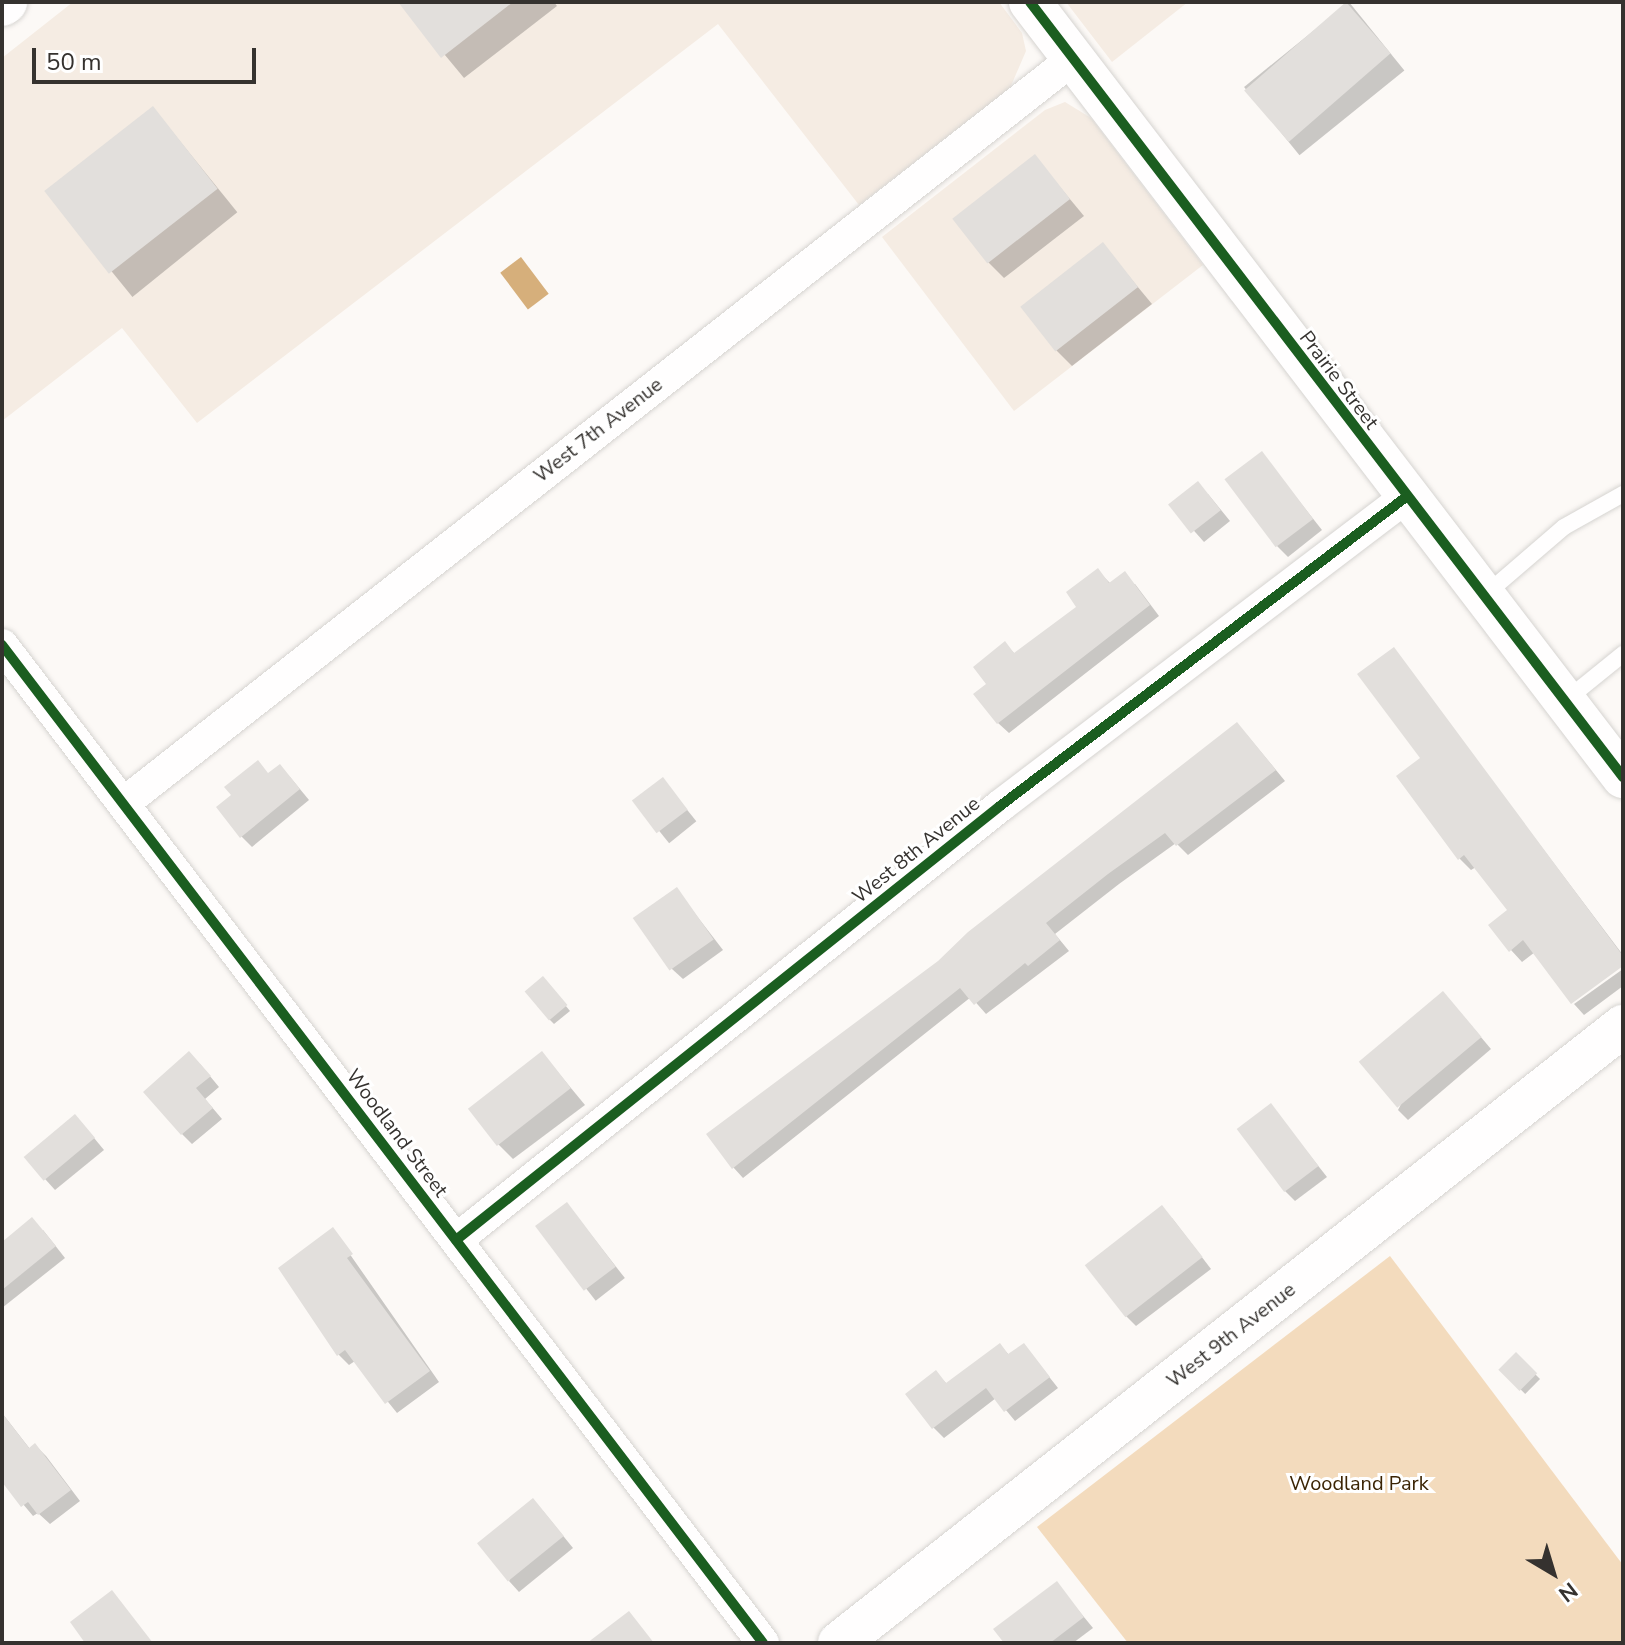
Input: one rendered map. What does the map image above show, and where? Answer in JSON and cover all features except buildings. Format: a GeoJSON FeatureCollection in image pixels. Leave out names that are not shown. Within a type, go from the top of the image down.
{"type":"FeatureCollection","features":[{"type":"Feature","properties":{"kind":"street","name":"Prairie Street"},"geometry":{"type":"LineString","coordinates":[[1030,2],[1623,777]]}},
{"type":"Feature","properties":{"kind":"street","name":"West 7th Avenue"},"geometry":{"type":"LineString","coordinates":[[124,803],[1073,59]]}},
{"type":"Feature","properties":{"kind":"street","name":"West 8th Avenue"},"geometry":{"type":"LineString","coordinates":[[456,1240],[1000,806],[1406,497]]}},
{"type":"Feature","properties":{"kind":"street","name":"Woodland Street"},"geometry":{"type":"LineString","coordinates":[[2,645],[763,1643]]}},
{"type":"Feature","properties":{"kind":"street","name":"West 9th Avenue"},"geometry":{"type":"LineString","coordinates":[[839,1643],[1623,1026]]}},
{"type":"Feature","properties":{"kind":"lane"},"geometry":{"type":"LineString","coordinates":[[1483,596],[1564,527],[1623,494]]}},
{"type":"Feature","properties":{"kind":"lane"},"geometry":{"type":"LineString","coordinates":[[1565,701],[1623,654]]}},
{"type":"Feature","properties":{"kind":"shaded area"},"geometry":{"type":"Polygon","coordinates":[[[73,2],[999,2],[1022,33],[1026,51],[1010,88],[859,205],[718,24],[197,423],[122,328],[2,421],[2,58],[73,2]]]}},
{"type":"Feature","properties":{"kind":"shaded area"},"geometry":{"type":"Polygon","coordinates":[[[1066,2],[1188,2],[1112,62],[1066,2]]]}},
{"type":"Feature","properties":{"kind":"shaded area"},"geometry":{"type":"Polygon","coordinates":[[[1065,102],[1091,118],[1203,265],[1014,411],[882,237],[1045,110],[1065,102]]]}},
{"type":"Feature","properties":{"kind":"shaded area"},"geometry":{"type":"Polygon","coordinates":[[[521,257],[549,294],[528,309],[500,273],[521,257]]]}},
{"type":"Feature","properties":{"kind":"green space","name":"Woodland Park"},"geometry":{"type":"Polygon","coordinates":[[[1390,1256],[1623,1565],[1623,1643],[1128,1643],[1037,1527],[1390,1256]]]}},
{"type":"Feature","properties":{"kind":"cycle path"},"geometry":{"type":"LineString","coordinates":[[1030,2],[1623,777]]}},
{"type":"Feature","properties":{"kind":"cycle path"},"geometry":{"type":"LineString","coordinates":[[456,1240],[1000,806],[1406,497]]}},
{"type":"Feature","properties":{"kind":"cycle path"},"geometry":{"type":"LineString","coordinates":[[2,645],[763,1643]]}}]}
